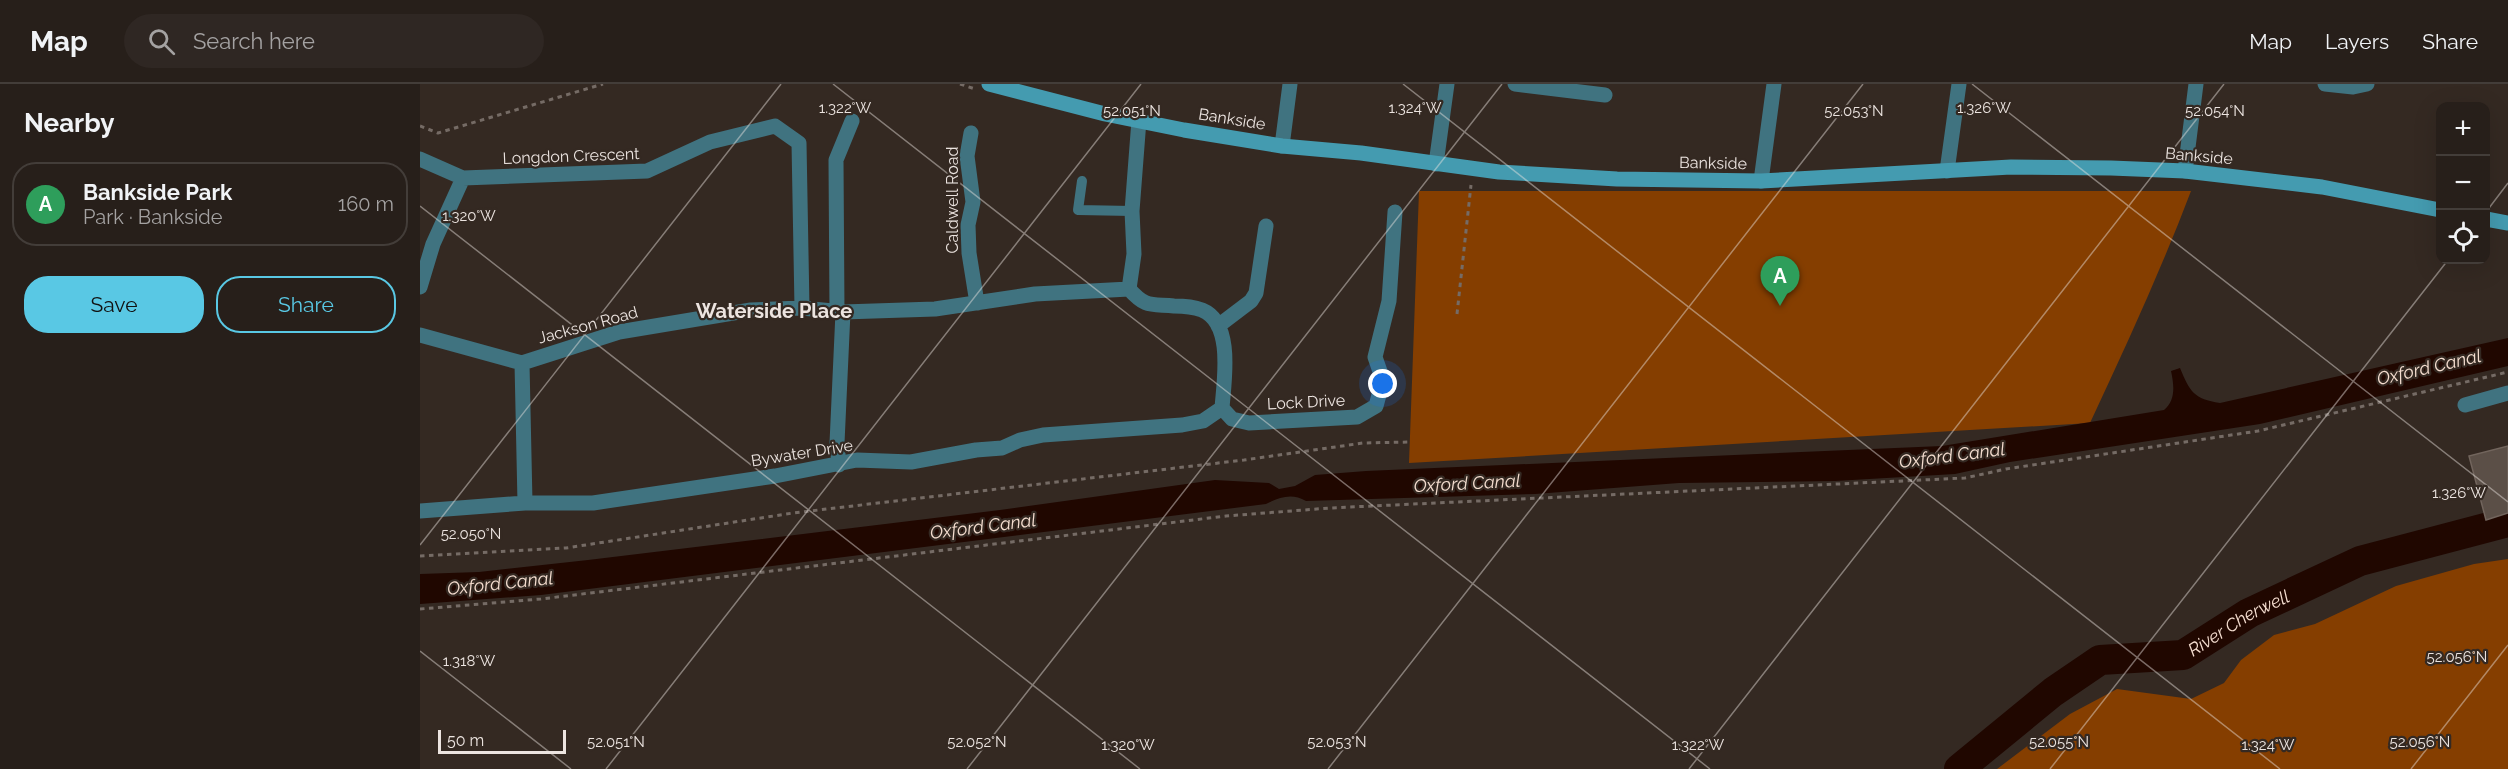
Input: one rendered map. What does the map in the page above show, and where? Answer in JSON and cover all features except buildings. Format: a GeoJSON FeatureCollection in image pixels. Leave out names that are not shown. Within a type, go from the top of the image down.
{"type":"FeatureCollection","features":[{"type":"Feature","properties":{"kind":"street","name":"Bankside"},"geometry":{"type":"LineString","coordinates":[[989,84],[1139,120],[1282,146],[1562,177],[1761,181],[2022,167],[2111,168],[2185,171],[2322,187],[2436,209]]}},
{"type":"Feature","properties":{"kind":"street"},"geometry":{"type":"LineString","coordinates":[[1282,146],[1290,84]]}},
{"type":"Feature","properties":{"kind":"street"},"geometry":{"type":"LineString","coordinates":[[1436,164],[1447,84]]}},
{"type":"Feature","properties":{"kind":"street"},"geometry":{"type":"LineString","coordinates":[[1515,84],[1605,95]]}},
{"type":"Feature","properties":{"kind":"street"},"geometry":{"type":"LineString","coordinates":[[1761,181],[1774,84]]}},
{"type":"Feature","properties":{"kind":"street"},"geometry":{"type":"LineString","coordinates":[[1947,171],[1959,84]]}},
{"type":"Feature","properties":{"kind":"street"},"geometry":{"type":"LineString","coordinates":[[2185,171],[2196,84]]}},
{"type":"Feature","properties":{"kind":"street"},"geometry":{"type":"LineString","coordinates":[[2325,84],[2353,87],[2367,84]]}},
{"type":"Feature","properties":{"kind":"street"},"geometry":{"type":"LineString","coordinates":[[1133,293],[1132,211],[1139,120]]}},
{"type":"Feature","properties":{"kind":"street"},"geometry":{"type":"LineString","coordinates":[[839,465],[837,443],[840,312],[836,160],[852,121]]}},
{"type":"Feature","properties":{"kind":"street","name":"Longdon Crescent"},"geometry":{"type":"LineString","coordinates":[[463,178],[647,171],[710,142],[775,126],[799,143],[802,308]]}},
{"type":"Feature","properties":{"kind":"street","name":"Caldwell Road"},"geometry":{"type":"LineString","coordinates":[[971,133],[967,156],[973,202],[968,225],[969,253],[977,303]]}},
{"type":"Feature","properties":{"kind":"street"},"geometry":{"type":"LineString","coordinates":[[420,159],[463,178],[433,244],[420,287]]}},
{"type":"Feature","properties":{"kind":"street","name":"Lock Drive"},"geometry":{"type":"LineString","coordinates":[[1222,408],[1232,419],[1249,423],[1357,417],[1376,406],[1383,380],[1375,357],[1389,301],[1395,212]]}},
{"type":"Feature","properties":{"kind":"street"},"geometry":{"type":"LineString","coordinates":[[2490,220],[2508,223]]}},
{"type":"Feature","properties":{"kind":"street"},"geometry":{"type":"LineString","coordinates":[[1218,326],[1251,301],[1256,293],[1266,226]]}},
{"type":"Feature","properties":{"kind":"street"},"geometry":{"type":"LineString","coordinates":[[840,312],[935,309],[1035,294],[1133,293],[1146,304],[1202,310],[1214,318],[1221,332],[1225,355],[1222,408]]}},
{"type":"Feature","properties":{"kind":"street","name":"Jackson Road"},"geometry":{"type":"LineString","coordinates":[[420,335],[522,363],[619,332],[751,310],[802,308],[840,312]]}},
{"type":"Feature","properties":{"kind":"street","name":"Jackson Road"},"geometry":{"type":"LineString","coordinates":[[522,363],[525,504]]}},
{"type":"Feature","properties":{"kind":"street"},"geometry":{"type":"LineString","coordinates":[[2466,405],[2508,393]]}},
{"type":"Feature","properties":{"kind":"street","name":"Bywater Drive"},"geometry":{"type":"LineString","coordinates":[[420,511],[525,504],[593,503],[839,465],[857,460],[911,462],[976,450],[1002,448],[1020,440],[1043,435],[1182,425],[1203,421],[1222,408]]}},
{"type":"Feature","properties":{"kind":"lane"},"geometry":{"type":"LineString","coordinates":[[1082,181],[1078,210],[1132,211]]}},
{"type":"Feature","properties":{"kind":"path"},"geometry":{"type":"LineString","coordinates":[[420,126],[438,134],[603,84]]}},
{"type":"Feature","properties":{"kind":"path"},"geometry":{"type":"LineString","coordinates":[[1457,314],[1471,185]]}},
{"type":"Feature","properties":{"kind":"path"},"geometry":{"type":"LineString","coordinates":[[420,609],[540,599],[1226,516],[1376,505],[1965,478],[2006,469],[2258,430],[2508,372]]}},
{"type":"Feature","properties":{"kind":"path"},"geometry":{"type":"LineString","coordinates":[[420,556],[566,548],[793,513],[1244,460],[1363,443],[1408,442]]}},
{"type":"Feature","properties":{"kind":"shaded area"},"geometry":{"type":"Polygon","coordinates":[[[1419,191],[2191,191],[2130,337],[2090,423],[1409,463],[1419,191]]]}},
{"type":"Feature","properties":{"kind":"shaded area"},"geometry":{"type":"Polygon","coordinates":[[[2508,559],[2508,769],[1997,769],[2070,714],[2117,689],[2191,699],[2224,683],[2241,660],[2274,635],[2315,624],[2396,586],[2474,564],[2508,559]]]}},
{"type":"Feature","properties":{"kind":"water","name":"Oxford Canal"},"geometry":{"type":"Polygon","coordinates":[[[2508,338],[2508,366],[2260,424],[2010,462],[1955,474],[1835,481],[1679,483],[1535,494],[1306,501],[1296,497],[1286,497],[1266,504],[541,595],[420,604],[420,574],[479,572],[588,560],[1000,510],[1215,480],[1269,483],[1279,489],[1295,486],[1315,475],[1366,471],[1942,446],[2164,410],[2172,397],[2171,371],[2180,368],[2194,393],[2204,399],[2220,403],[2508,338]]]}},
{"type":"Feature","properties":{"kind":"waterway","name":"River Cherwell"},"geometry":{"type":"LineString","coordinates":[[1959,769],[2053,692],[2100,660],[2183,655],[2249,613],[2360,561],[2508,522]]}},
{"type":"Feature","properties":{"kind":"place","name":"Bankside Park"},"geometry":{"type":"Point","coordinates":[1780,306]}},
{"type":"Feature","properties":{"kind":"district","name":"Waterside Place"},"geometry":{"type":"Point","coordinates":[774,311]}}]}
